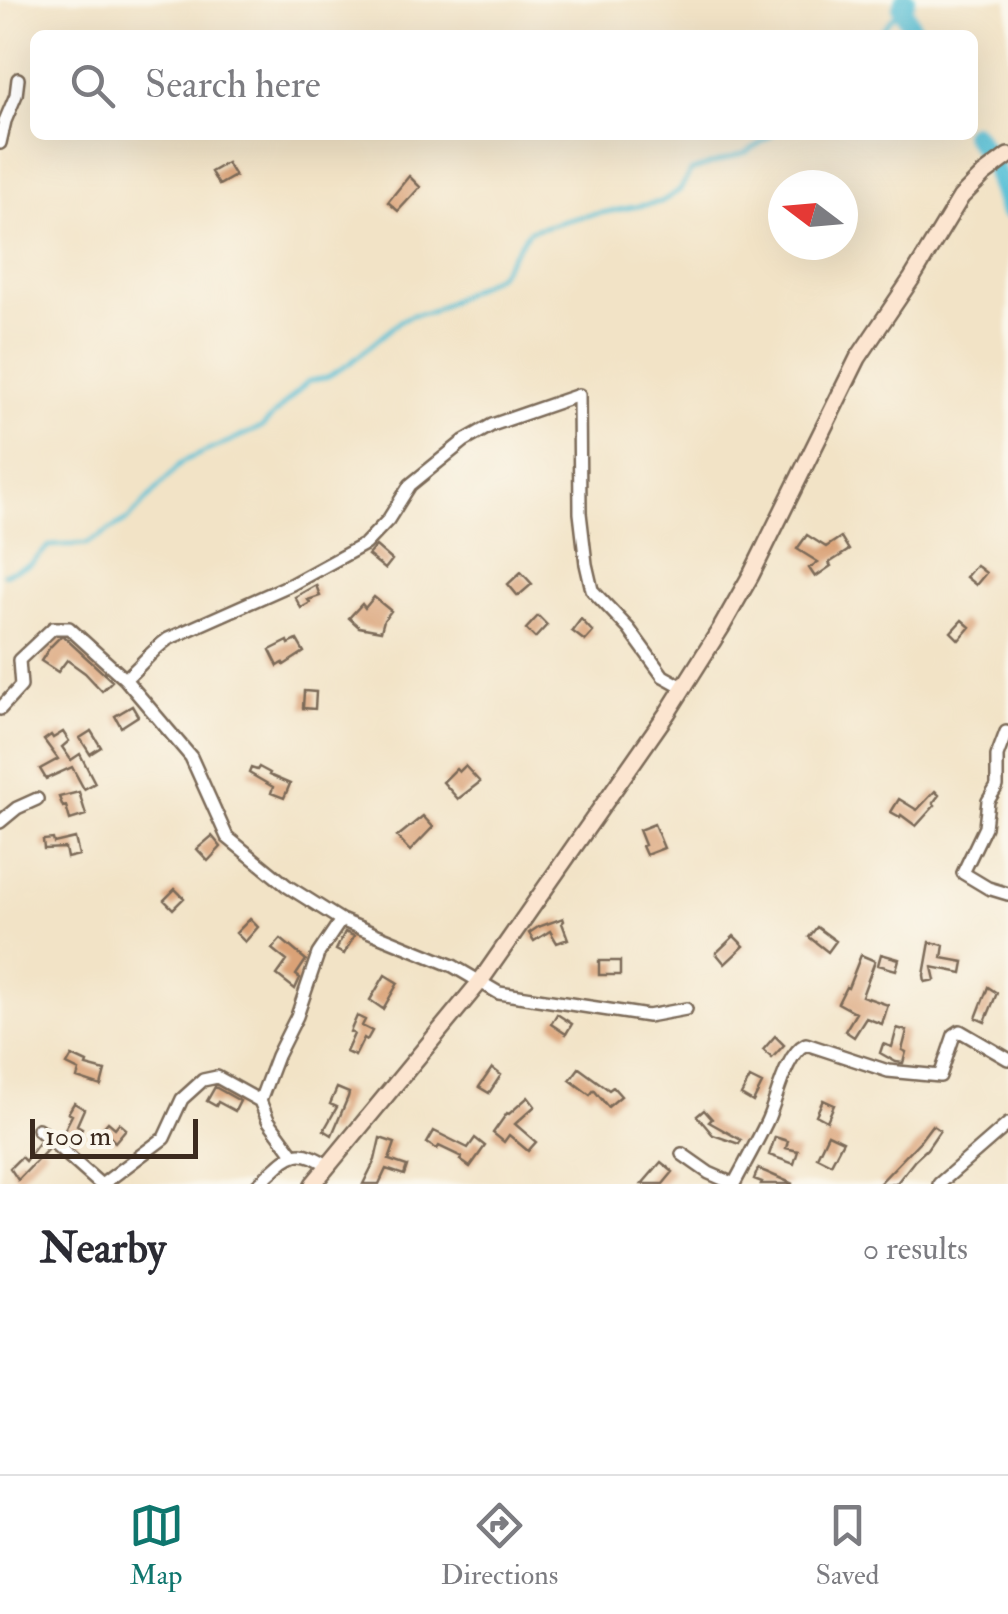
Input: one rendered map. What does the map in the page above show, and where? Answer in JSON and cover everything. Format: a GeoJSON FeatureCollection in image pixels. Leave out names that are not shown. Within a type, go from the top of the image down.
{"type":"FeatureCollection","features":[{"type":"Feature","properties":{"kind":"street"},"geometry":{"type":"LineString","coordinates":[[0,143],[18,78]]}},
{"type":"Feature","properties":{"kind":"street"},"geometry":{"type":"LineString","coordinates":[[313,1184],[480,983],[668,712],[759,559],[858,358],[961,196],[1008,156]]}},
{"type":"Feature","properties":{"kind":"street"},"geometry":{"type":"LineString","coordinates":[[125,679],[168,639],[278,591],[365,544],[388,520],[410,484],[464,440],[492,425],[579,395],[580,512],[592,590],[629,630],[663,676],[683,686]]}},
{"type":"Feature","properties":{"kind":"street"},"geometry":{"type":"LineString","coordinates":[[0,710],[21,686],[18,660],[53,628],[69,628],[125,679],[191,757],[227,837],[287,886],[342,920],[453,966],[499,993],[648,1016],[686,1009]]}},
{"type":"Feature","properties":{"kind":"street"},"geometry":{"type":"LineString","coordinates":[[1008,733],[996,756],[998,786],[988,800],[985,827],[963,873],[988,888],[1008,894]]}},
{"type":"Feature","properties":{"kind":"street"},"geometry":{"type":"LineString","coordinates":[[0,822],[37,799]]}},
{"type":"Feature","properties":{"kind":"street"},"geometry":{"type":"LineString","coordinates":[[260,1101],[318,954],[342,920]]}},
{"type":"Feature","properties":{"kind":"street"},"geometry":{"type":"LineString","coordinates":[[682,1154],[709,1174],[734,1184],[769,1118],[798,1048],[806,1044],[888,1071],[940,1076],[954,1034],[960,1031],[1008,1059]]}},
{"type":"Feature","properties":{"kind":"street"},"geometry":{"type":"LineString","coordinates":[[38,1130],[102,1184],[164,1138],[182,1098],[203,1080],[217,1077],[260,1101],[268,1120],[293,1154]]}},
{"type":"Feature","properties":{"kind":"street"},"geometry":{"type":"LineString","coordinates":[[938,1184],[1008,1124]]}},
{"type":"Feature","properties":{"kind":"street"},"geometry":{"type":"LineString","coordinates":[[258,1184],[293,1154],[314,1156],[328,1166]]}},
{"type":"Feature","properties":{"kind":"building"},"geometry":{"type":"Polygon","coordinates":[[[227,163],[235,176],[219,185],[211,172],[227,163]]]}},
{"type":"Feature","properties":{"kind":"building"},"geometry":{"type":"Polygon","coordinates":[[[409,176],[420,187],[398,211],[388,202],[409,176]]]}},
{"type":"Feature","properties":{"kind":"building"},"geometry":{"type":"Polygon","coordinates":[[[807,535],[826,547],[841,537],[849,550],[815,577],[809,568],[818,562],[797,549],[807,535]]]}},
{"type":"Feature","properties":{"kind":"building"},"geometry":{"type":"Polygon","coordinates":[[[376,546],[392,560],[385,569],[368,555],[376,546]]]}},
{"type":"Feature","properties":{"kind":"building"},"geometry":{"type":"Polygon","coordinates":[[[976,565],[986,573],[976,585],[966,577],[976,565]]]}},
{"type":"Feature","properties":{"kind":"building"},"geometry":{"type":"Polygon","coordinates":[[[521,572],[532,584],[518,596],[508,584],[521,572]]]}},
{"type":"Feature","properties":{"kind":"building"},"geometry":{"type":"Polygon","coordinates":[[[316,585],[320,596],[308,600],[310,603],[301,608],[295,597],[316,585]]]}},
{"type":"Feature","properties":{"kind":"building"},"geometry":{"type":"Polygon","coordinates":[[[374,597],[391,611],[381,631],[359,627],[349,618],[374,597]]]}},
{"type":"Feature","properties":{"kind":"building"},"geometry":{"type":"Polygon","coordinates":[[[538,616],[547,625],[535,638],[526,629],[538,616]]]}},
{"type":"Feature","properties":{"kind":"building"},"geometry":{"type":"Polygon","coordinates":[[[581,619],[593,632],[585,641],[572,631],[581,619]]]}},
{"type":"Feature","properties":{"kind":"building"},"geometry":{"type":"Polygon","coordinates":[[[962,620],[970,627],[959,640],[951,632],[962,620]]]}},
{"type":"Feature","properties":{"kind":"building"},"geometry":{"type":"Polygon","coordinates":[[[60,637],[112,681],[102,691],[67,660],[58,672],[41,661],[60,637]]]}},
{"type":"Feature","properties":{"kind":"building"},"geometry":{"type":"Polygon","coordinates":[[[297,640],[304,652],[278,666],[270,650],[297,640]]]}},
{"type":"Feature","properties":{"kind":"building"},"geometry":{"type":"Polygon","coordinates":[[[304,691],[316,692],[315,709],[303,708],[304,691]]]}},
{"type":"Feature","properties":{"kind":"building"},"geometry":{"type":"Polygon","coordinates":[[[132,706],[138,716],[121,727],[115,716],[132,706]]]}},
{"type":"Feature","properties":{"kind":"building"},"geometry":{"type":"Polygon","coordinates":[[[91,731],[101,747],[90,754],[80,738],[91,731]]]}},
{"type":"Feature","properties":{"kind":"building"},"geometry":{"type":"Polygon","coordinates":[[[63,732],[69,741],[62,747],[71,760],[80,754],[95,783],[84,789],[72,767],[46,779],[40,769],[58,759],[44,740],[63,732]]]}},
{"type":"Feature","properties":{"kind":"building"},"geometry":{"type":"Polygon","coordinates":[[[465,766],[480,782],[458,799],[443,782],[465,766]]]}},
{"type":"Feature","properties":{"kind":"building"},"geometry":{"type":"Polygon","coordinates":[[[259,767],[290,784],[284,798],[271,793],[273,787],[249,773],[251,768],[259,767]]]}},
{"type":"Feature","properties":{"kind":"building"},"geometry":{"type":"Polygon","coordinates":[[[935,791],[939,795],[935,805],[916,826],[891,812],[899,799],[917,810],[935,791]]]}},
{"type":"Feature","properties":{"kind":"building"},"geometry":{"type":"Polygon","coordinates":[[[79,792],[86,815],[70,820],[59,797],[79,792]]]}},
{"type":"Feature","properties":{"kind":"building"},"geometry":{"type":"Polygon","coordinates":[[[423,816],[433,827],[410,851],[397,837],[423,816]]]}},
{"type":"Feature","properties":{"kind":"building"},"geometry":{"type":"Polygon","coordinates":[[[654,824],[664,848],[646,855],[639,830],[654,824]]]}},
{"type":"Feature","properties":{"kind":"building"},"geometry":{"type":"Polygon","coordinates":[[[212,836],[221,847],[208,861],[197,849],[212,836]]]}},
{"type":"Feature","properties":{"kind":"building"},"geometry":{"type":"Polygon","coordinates":[[[75,838],[79,855],[67,858],[65,848],[44,849],[43,840],[53,839],[54,843],[75,838]]]}},
{"type":"Feature","properties":{"kind":"building"},"geometry":{"type":"Polygon","coordinates":[[[175,889],[184,898],[173,909],[164,900],[175,889]]]}},
{"type":"Feature","properties":{"kind":"building"},"geometry":{"type":"Polygon","coordinates":[[[563,918],[568,939],[557,943],[550,931],[534,941],[529,933],[538,927],[563,918]]]}},
{"type":"Feature","properties":{"kind":"building"},"geometry":{"type":"Polygon","coordinates":[[[250,919],[258,927],[245,942],[236,933],[250,919]]]}},
{"type":"Feature","properties":{"kind":"building"},"geometry":{"type":"Polygon","coordinates":[[[817,927],[836,941],[828,952],[809,937],[817,927]]]}},
{"type":"Feature","properties":{"kind":"building"},"geometry":{"type":"Polygon","coordinates":[[[345,932],[354,936],[344,954],[336,950],[345,932]]]}},
{"type":"Feature","properties":{"kind":"building"},"geometry":{"type":"Polygon","coordinates":[[[734,936],[744,946],[725,964],[716,953],[734,936]]]}},
{"type":"Feature","properties":{"kind":"building"},"geometry":{"type":"Polygon","coordinates":[[[281,939],[306,960],[296,975],[300,978],[295,989],[277,975],[287,961],[272,949],[281,939]]]}},
{"type":"Feature","properties":{"kind":"building"},"geometry":{"type":"Polygon","coordinates":[[[930,942],[944,945],[942,958],[964,962],[962,973],[932,967],[935,980],[925,982],[930,942]]]}},
{"type":"Feature","properties":{"kind":"building"},"geometry":{"type":"Polygon","coordinates":[[[881,954],[899,959],[896,970],[878,965],[881,954]]]}},
{"type":"Feature","properties":{"kind":"building"},"geometry":{"type":"Polygon","coordinates":[[[861,955],[875,961],[862,996],[888,1005],[882,1024],[866,1018],[854,1037],[845,1031],[856,1013],[838,1003],[861,955]]]}},
{"type":"Feature","properties":{"kind":"building"},"geometry":{"type":"Polygon","coordinates":[[[599,961],[620,961],[620,975],[599,975],[599,961]]]}},
{"type":"Feature","properties":{"kind":"building"},"geometry":{"type":"Polygon","coordinates":[[[385,975],[398,983],[383,1009],[370,1000],[385,975]]]}},
{"type":"Feature","properties":{"kind":"building"},"geometry":{"type":"Polygon","coordinates":[[[988,987],[997,993],[985,1022],[976,1018],[988,987]]]}},
{"type":"Feature","properties":{"kind":"building"},"geometry":{"type":"Polygon","coordinates":[[[557,1014],[572,1024],[566,1034],[551,1024],[557,1014]]]}},
{"type":"Feature","properties":{"kind":"building"},"geometry":{"type":"Polygon","coordinates":[[[357,1016],[365,1020],[362,1026],[372,1031],[355,1056],[346,1052],[357,1016]]]}},
{"type":"Feature","properties":{"kind":"building"},"geometry":{"type":"Polygon","coordinates":[[[897,1028],[907,1031],[903,1063],[880,1053],[883,1044],[892,1047],[897,1028]]]}},
{"type":"Feature","properties":{"kind":"building"},"geometry":{"type":"Polygon","coordinates":[[[775,1036],[784,1045],[772,1058],[763,1050],[775,1036]]]}},
{"type":"Feature","properties":{"kind":"building"},"geometry":{"type":"Polygon","coordinates":[[[72,1056],[87,1063],[86,1066],[105,1071],[101,1086],[77,1078],[79,1071],[67,1065],[72,1056]]]}},
{"type":"Feature","properties":{"kind":"building"},"geometry":{"type":"Polygon","coordinates":[[[492,1068],[501,1075],[489,1093],[479,1087],[492,1068]]]}},
{"type":"Feature","properties":{"kind":"building"},"geometry":{"type":"Polygon","coordinates":[[[579,1068],[609,1090],[613,1087],[621,1096],[608,1107],[594,1090],[590,1095],[570,1080],[579,1068]]]}},
{"type":"Feature","properties":{"kind":"building"},"geometry":{"type":"Polygon","coordinates":[[[750,1078],[762,1084],[753,1102],[741,1095],[750,1078]]]}},
{"type":"Feature","properties":{"kind":"building"},"geometry":{"type":"Polygon","coordinates":[[[215,1087],[240,1101],[235,1111],[207,1101],[215,1087]]]}},
{"type":"Feature","properties":{"kind":"building"},"geometry":{"type":"Polygon","coordinates":[[[337,1088],[349,1093],[332,1135],[324,1130],[337,1107],[330,1104],[337,1088]]]}},
{"type":"Feature","properties":{"kind":"building"},"geometry":{"type":"Polygon","coordinates":[[[528,1097],[535,1106],[515,1124],[536,1142],[528,1151],[509,1135],[504,1142],[493,1133],[507,1113],[528,1097]]]}},
{"type":"Feature","properties":{"kind":"building"},"geometry":{"type":"Polygon","coordinates":[[[823,1100],[834,1105],[827,1121],[816,1115],[823,1100]]]}},
{"type":"Feature","properties":{"kind":"building"},"geometry":{"type":"Polygon","coordinates":[[[74,1103],[84,1109],[77,1125],[82,1128],[74,1145],[61,1137],[74,1103]]]}},
{"type":"Feature","properties":{"kind":"building"},"geometry":{"type":"Polygon","coordinates":[[[704,1110],[712,1119],[709,1122],[741,1140],[739,1144],[713,1135],[697,1116],[704,1110]]]}},
{"type":"Feature","properties":{"kind":"building"},"geometry":{"type":"Polygon","coordinates":[[[108,1122],[115,1128],[119,1123],[126,1129],[115,1142],[102,1129],[108,1122]]]}},
{"type":"Feature","properties":{"kind":"building"},"geometry":{"type":"Polygon","coordinates":[[[932,1125],[940,1130],[896,1184],[879,1184],[920,1141],[932,1125]]]}},
{"type":"Feature","properties":{"kind":"building"},"geometry":{"type":"Polygon","coordinates":[[[434,1131],[468,1148],[475,1138],[485,1146],[470,1167],[460,1160],[462,1157],[427,1143],[434,1131]]]}},
{"type":"Feature","properties":{"kind":"building"},"geometry":{"type":"Polygon","coordinates":[[[828,1134],[843,1141],[831,1164],[817,1157],[828,1134]]]}},
{"type":"Feature","properties":{"kind":"building"},"geometry":{"type":"Polygon","coordinates":[[[775,1137],[788,1141],[786,1148],[798,1151],[794,1164],[769,1155],[775,1137]]]}},
{"type":"Feature","properties":{"kind":"building"},"geometry":{"type":"Polygon","coordinates":[[[380,1138],[395,1143],[389,1160],[407,1166],[404,1175],[386,1169],[379,1184],[363,1184],[375,1160],[380,1138]]]}},
{"type":"Feature","properties":{"kind":"building"},"geometry":{"type":"Polygon","coordinates":[[[39,1143],[47,1150],[18,1180],[10,1168],[21,1157],[25,1161],[39,1143]]]}},
{"type":"Feature","properties":{"kind":"building"},"geometry":{"type":"Polygon","coordinates":[[[661,1162],[673,1172],[663,1184],[642,1184],[661,1162]]]}},
{"type":"Feature","properties":{"kind":"building"},"geometry":{"type":"Polygon","coordinates":[[[758,1169],[793,1184],[761,1184],[754,1179],[758,1169]]]}},
{"type":"Feature","properties":{"kind":"waterway"},"geometry":{"type":"LineString","coordinates":[[906,0],[902,7],[913,30]]}},
{"type":"Feature","properties":{"kind":"waterway"},"geometry":{"type":"LineString","coordinates":[[881,30],[902,7]]}},
{"type":"Feature","properties":{"kind":"waterway"},"geometry":{"type":"LineString","coordinates":[[4,574],[31,564],[49,546],[86,544],[129,519],[182,462],[262,427],[308,381],[325,378],[349,364],[401,320],[431,312],[498,275],[529,231],[661,202],[680,190],[691,171],[747,152],[765,140]]}},
{"type":"Feature","properties":{"kind":"waterway"},"geometry":{"type":"LineString","coordinates":[[977,140],[993,164]]}},
{"type":"Feature","properties":{"kind":"waterway"},"geometry":{"type":"LineString","coordinates":[[996,172],[1008,210]]}}]}
